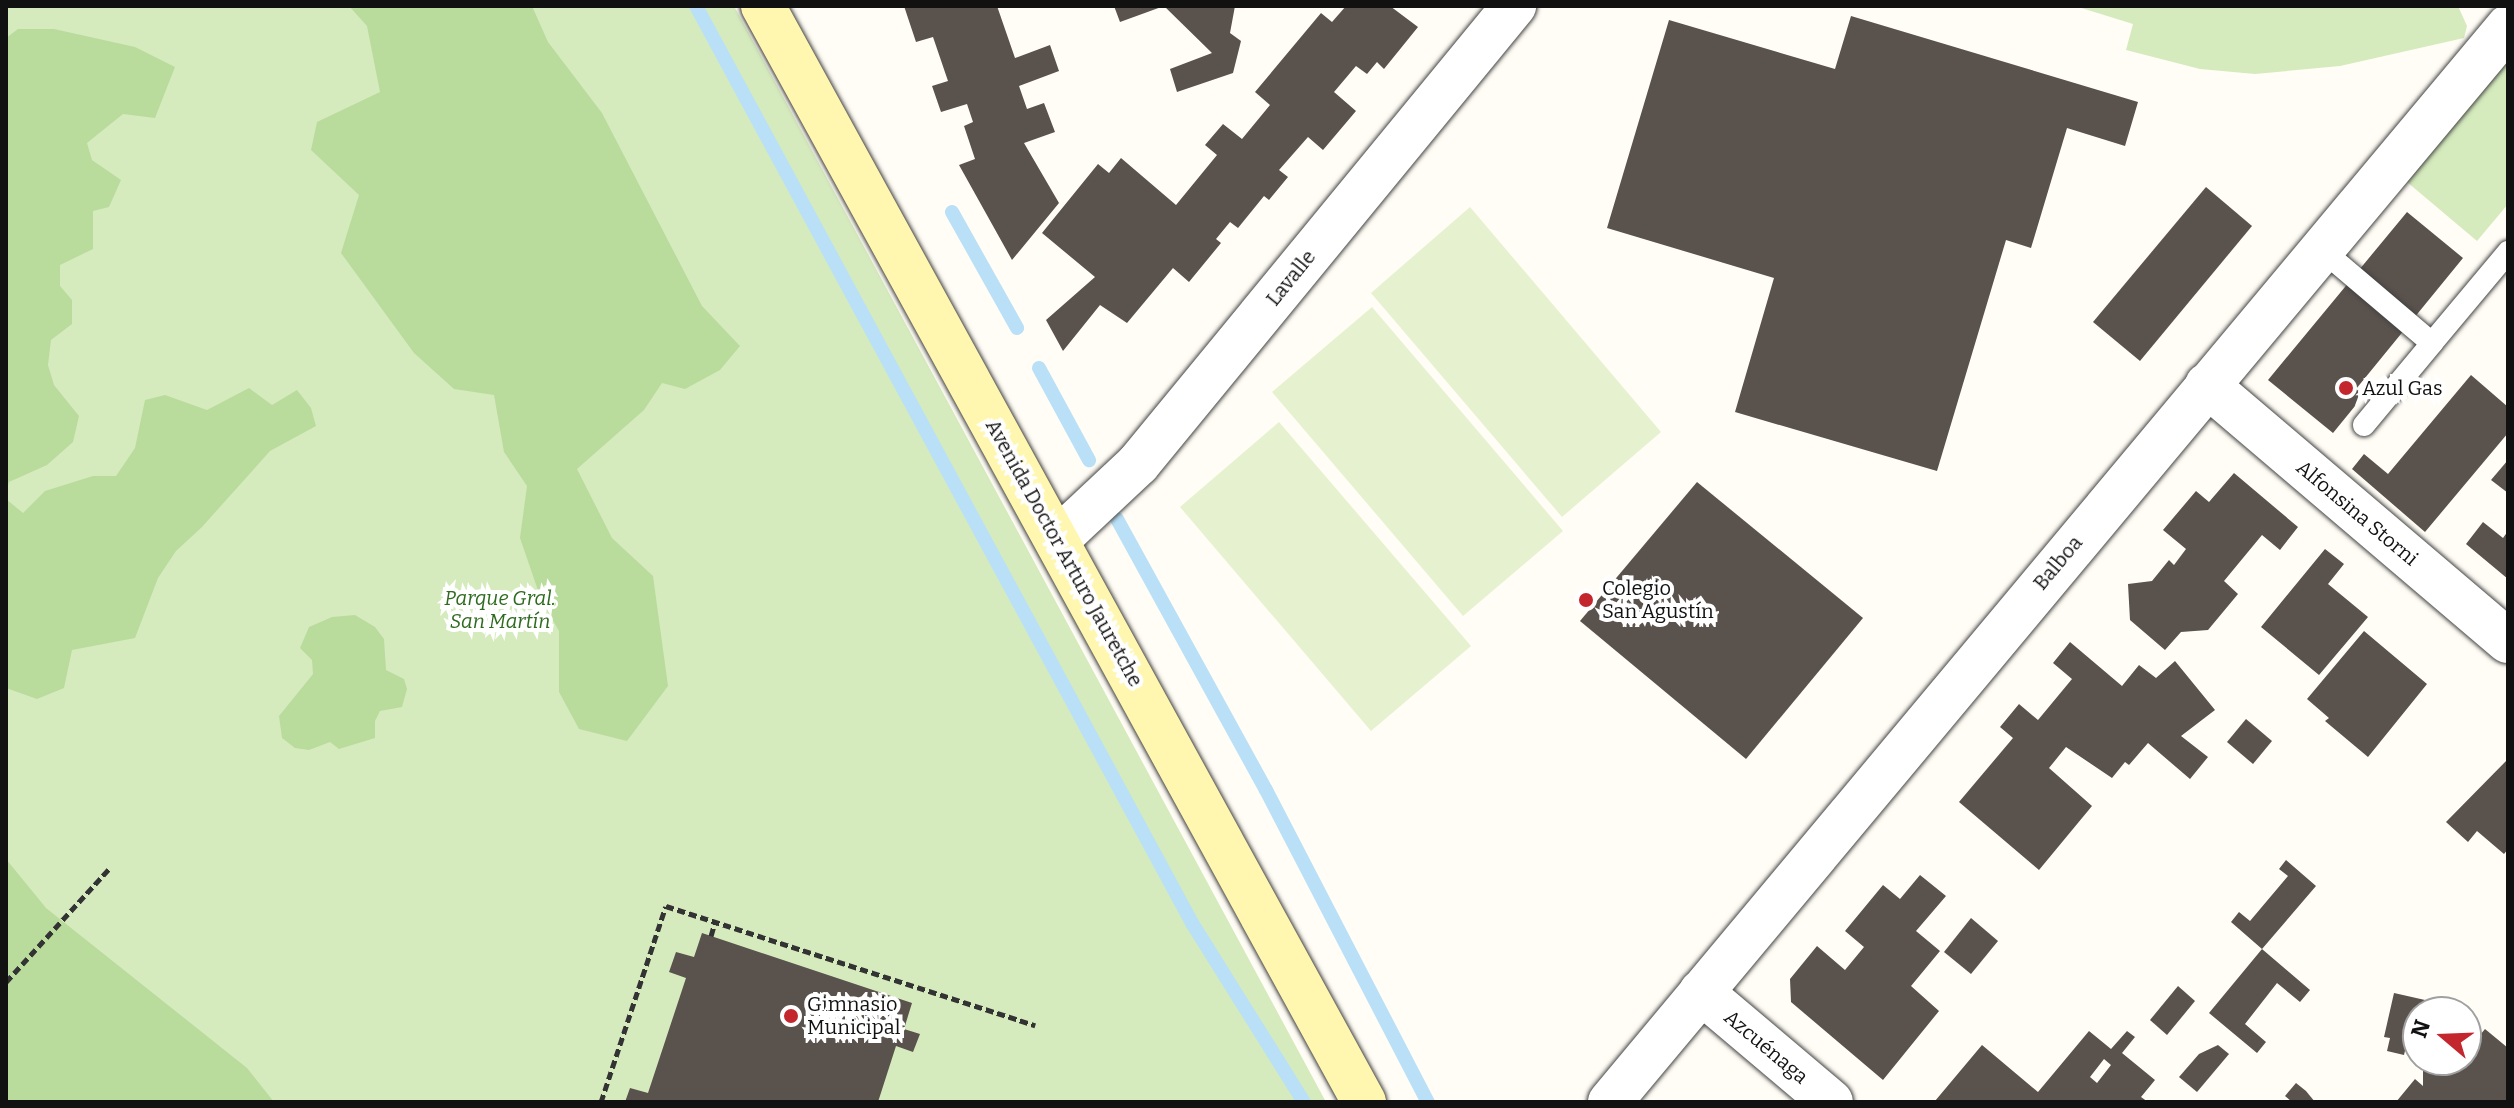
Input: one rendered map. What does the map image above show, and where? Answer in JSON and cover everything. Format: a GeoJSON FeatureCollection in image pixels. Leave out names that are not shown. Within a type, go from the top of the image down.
{"type":"FeatureCollection","features":[{"type":"Feature","properties":{"kind":"main road","name":"Avenida Doctor Arturo Jauretche"},"geometry":{"type":"LineString","coordinates":[[763,6],[1364,1102]]}},
{"type":"Feature","properties":{"kind":"street","name":"Lavalle"},"geometry":{"type":"LineString","coordinates":[[1057,540],[1138,464],[1514,6]]}},
{"type":"Feature","properties":{"kind":"street","name":"Balboa"},"geometry":{"type":"LineString","coordinates":[[1610,1102],[2508,27]]}},
{"type":"Feature","properties":{"kind":"street","name":"Alfonsina Storni"},"geometry":{"type":"LineString","coordinates":[[2207,385],[2508,641]]}},
{"type":"Feature","properties":{"kind":"street","name":"Azcuénaga"},"geometry":{"type":"LineString","coordinates":[[1701,992],[1831,1102]]}},
{"type":"Feature","properties":{"kind":"lane"},"geometry":{"type":"LineString","coordinates":[[2321,249],[2432,343]]}},
{"type":"Feature","properties":{"kind":"lane"},"geometry":{"type":"LineString","coordinates":[[2364,425],[2508,252]]}},
{"type":"Feature","properties":{"kind":"path"},"geometry":{"type":"LineString","coordinates":[[6,982],[109,869]]}},
{"type":"Feature","properties":{"kind":"path"},"geometry":{"type":"LineString","coordinates":[[601,1102],[666,906],[1035,1025]]}},
{"type":"Feature","properties":{"kind":"path"},"geometry":{"type":"LineString","coordinates":[[711,936],[716,921]]}},
{"type":"Feature","properties":{"kind":"green space","name":"Parque Gral. San Martín"},"geometry":{"type":"Polygon","coordinates":[[[6,6],[734,6],[1326,1102],[6,1102],[6,6]]]}},
{"type":"Feature","properties":{"kind":"green space"},"geometry":{"type":"Polygon","coordinates":[[[349,6],[532,6],[548,42],[602,113],[702,306],[740,346],[720,370],[685,389],[662,383],[644,410],[577,469],[612,538],[653,576],[668,686],[627,741],[579,729],[559,692],[559,631],[542,602],[520,538],[527,486],[504,452],[494,395],[454,389],[414,353],[341,253],[359,195],[311,150],[317,122],[380,92],[367,26],[349,6]]]}},
{"type":"Feature","properties":{"kind":"green space"},"geometry":{"type":"Polygon","coordinates":[[[2075,6],[2458,6],[2467,26],[2464,38],[2340,66],[2255,74],[2200,69],[2126,50],[2133,24],[2075,6]]]}},
{"type":"Feature","properties":{"kind":"green space"},"geometry":{"type":"Polygon","coordinates":[[[18,29],[54,29],[135,47],[175,67],[155,118],[123,114],[87,143],[92,160],[121,180],[109,207],[93,211],[93,249],[60,265],[60,286],[72,300],[72,324],[51,340],[48,365],[54,385],[79,416],[73,442],[47,465],[9,482],[6,491],[6,38],[18,29]]]}},
{"type":"Feature","properties":{"kind":"green space"},"geometry":{"type":"Polygon","coordinates":[[[2508,60],[2508,204],[2477,241],[2407,182],[2508,60]]]}},
{"type":"Feature","properties":{"kind":"green space"},"geometry":{"type":"Polygon","coordinates":[[[1470,207],[1661,432],[1562,517],[1371,293],[1470,207]]]}},
{"type":"Feature","properties":{"kind":"green space"},"geometry":{"type":"Polygon","coordinates":[[[1372,307],[1563,531],[1463,616],[1272,392],[1372,307]]]}},
{"type":"Feature","properties":{"kind":"green space"},"geometry":{"type":"Polygon","coordinates":[[[249,388],[272,405],[297,390],[311,408],[316,426],[270,451],[202,527],[176,551],[158,578],[135,638],[72,650],[64,688],[37,699],[6,688],[6,499],[23,513],[45,491],[93,476],[116,476],[135,448],[145,400],[165,395],[207,410],[249,388]]]}},
{"type":"Feature","properties":{"kind":"green space"},"geometry":{"type":"Polygon","coordinates":[[[1279,422],[1471,646],[1371,731],[1180,507],[1279,422]]]}},
{"type":"Feature","properties":{"kind":"green space"},"geometry":{"type":"Polygon","coordinates":[[[355,615],[375,627],[384,639],[386,670],[404,679],[407,689],[402,707],[380,711],[375,721],[375,738],[339,749],[330,742],[309,750],[295,748],[282,738],[279,716],[313,674],[312,660],[300,648],[309,627],[332,617],[355,615]]]}},
{"type":"Feature","properties":{"kind":"green space"},"geometry":{"type":"Polygon","coordinates":[[[6,859],[46,908],[247,1068],[274,1102],[6,1102],[6,859]]]}},
{"type":"Feature","properties":{"kind":"building"},"geometry":{"type":"Polygon","coordinates":[[[904,6],[997,6],[1015,58],[1050,45],[1059,71],[1019,86],[1027,109],[1044,103],[1055,132],[1024,143],[1059,203],[1012,260],[959,165],[975,159],[964,126],[973,122],[967,104],[941,112],[932,86],[948,81],[933,37],[916,42],[904,6]]]}},
{"type":"Feature","properties":{"kind":"building"},"geometry":{"type":"Polygon","coordinates":[[[1114,6],[1164,6],[1120,22],[1114,6]]]}},
{"type":"Feature","properties":{"kind":"building"},"geometry":{"type":"Polygon","coordinates":[[[1164,6],[1235,6],[1230,33],[1241,41],[1233,73],[1177,92],[1170,69],[1212,53],[1164,6]]]}},
{"type":"Feature","properties":{"kind":"building"},"geometry":{"type":"Polygon","coordinates":[[[1346,6],[1390,6],[1418,27],[1384,69],[1377,62],[1367,74],[1356,66],[1334,92],[1356,111],[1323,150],[1308,137],[1279,170],[1288,177],[1269,200],[1264,196],[1238,228],[1230,222],[1216,239],[1221,243],[1189,282],[1173,268],[1127,323],[1100,305],[1063,351],[1046,320],[1095,277],[1042,233],[1098,164],[1109,173],[1121,158],[1176,205],[1217,155],[1205,145],[1223,124],[1242,139],[1270,105],[1255,92],[1321,13],[1332,22],[1346,6]]]}},
{"type":"Feature","properties":{"kind":"building"},"geometry":{"type":"Polygon","coordinates":[[[1851,16],[2138,102],[2125,146],[2067,128],[2031,248],[2006,240],[1937,471],[1735,412],[1774,278],[1607,228],[1669,20],[1835,69],[1851,16]]]}},
{"type":"Feature","properties":{"kind":"building"},"geometry":{"type":"Polygon","coordinates":[[[2206,187],[2252,226],[2140,361],[2093,322],[2206,187]]]}},
{"type":"Feature","properties":{"kind":"building"},"geometry":{"type":"Polygon","coordinates":[[[2407,212],[2463,258],[2356,389],[2364,395],[2333,433],[2268,380],[2407,212]]]}},
{"type":"Feature","properties":{"kind":"building"},"geometry":{"type":"Polygon","coordinates":[[[2471,375],[2508,407],[2508,433],[2425,532],[2352,469],[2364,454],[2388,474],[2471,375]]]}},
{"type":"Feature","properties":{"kind":"building"},"geometry":{"type":"Polygon","coordinates":[[[2508,460],[2508,493],[2491,480],[2508,460]]]}},
{"type":"Feature","properties":{"kind":"building"},"geometry":{"type":"Polygon","coordinates":[[[2234,473],[2298,527],[2280,550],[2262,535],[2224,581],[2238,594],[2208,630],[2181,632],[2165,650],[2130,620],[2128,584],[2152,581],[2169,560],[2174,565],[2186,549],[2163,530],[2196,491],[2209,502],[2234,473]]]}},
{"type":"Feature","properties":{"kind":"building"},"geometry":{"type":"Polygon","coordinates":[[[1697,482],[1863,618],[1746,759],[1580,621],[1697,482]]]}},
{"type":"Feature","properties":{"kind":"building"},"geometry":{"type":"Polygon","coordinates":[[[2483,522],[2503,538],[2508,531],[2508,579],[2466,544],[2483,522]]]}},
{"type":"Feature","properties":{"kind":"building"},"geometry":{"type":"Polygon","coordinates":[[[2325,549],[2344,564],[2328,584],[2368,617],[2319,675],[2261,627],[2325,549]]]}},
{"type":"Feature","properties":{"kind":"building"},"geometry":{"type":"Polygon","coordinates":[[[2364,631],[2427,684],[2368,757],[2325,721],[2329,718],[2307,699],[2364,631]]]}},
{"type":"Feature","properties":{"kind":"building"},"geometry":{"type":"Polygon","coordinates":[[[2070,642],[2122,686],[2139,665],[2156,678],[2175,661],[2215,710],[2181,736],[2208,757],[2190,779],[2148,743],[2129,765],[2125,762],[2112,778],[2066,747],[2049,768],[2092,806],[2039,870],[1959,802],[2013,738],[2000,727],[2019,704],[2038,720],[2072,679],[2053,663],[2070,642]]]}},
{"type":"Feature","properties":{"kind":"building"},"geometry":{"type":"Polygon","coordinates":[[[2246,719],[2272,741],[2253,764],[2227,742],[2246,719]]]}},
{"type":"Feature","properties":{"kind":"building"},"geometry":{"type":"Polygon","coordinates":[[[2508,759],[2508,849],[2504,854],[2477,831],[2468,842],[2446,822],[2508,759]]]}},
{"type":"Feature","properties":{"kind":"building"},"geometry":{"type":"Polygon","coordinates":[[[2286,860],[2316,886],[2262,949],[2231,922],[2239,912],[2250,921],[2288,876],[2279,869],[2286,860]]]}},
{"type":"Feature","properties":{"kind":"building"},"geometry":{"type":"Polygon","coordinates":[[[1920,875],[1946,896],[1916,931],[1940,951],[1911,986],[1939,1011],[1883,1080],[1791,1002],[1790,979],[1817,946],[1845,970],[1864,947],[1845,931],[1883,885],[1900,899],[1920,875]]]}},
{"type":"Feature","properties":{"kind":"building"},"geometry":{"type":"Polygon","coordinates":[[[1971,918],[1998,941],[1971,974],[1944,952],[1971,918]]]}},
{"type":"Feature","properties":{"kind":"building","name":"Gimnasio Municipal"},"geometry":{"type":"Polygon","coordinates":[[[702,933],[912,1003],[904,1029],[920,1034],[913,1052],[896,1046],[878,1102],[625,1102],[630,1088],[648,1093],[686,978],[669,972],[676,952],[694,957],[702,933]]]}},
{"type":"Feature","properties":{"kind":"building"},"geometry":{"type":"Polygon","coordinates":[[[2262,949],[2310,990],[2300,1002],[2277,983],[2245,1024],[2266,1042],[2257,1053],[2209,1013],[2262,949]]]}},
{"type":"Feature","properties":{"kind":"building"},"geometry":{"type":"Polygon","coordinates":[[[2178,986],[2195,1001],[2167,1035],[2150,1020],[2178,986]]]}},
{"type":"Feature","properties":{"kind":"building"},"geometry":{"type":"Polygon","coordinates":[[[2394,993],[2407,996],[2402,996],[2402,1055],[2387,1051],[2390,1038],[2384,1037],[2394,993]]]}},
{"type":"Feature","properties":{"kind":"building"},"geometry":{"type":"Polygon","coordinates":[[[2485,1029],[2508,1048],[2508,1102],[2396,1102],[2415,1079],[2423,1086],[2423,1076],[2482,1076],[2482,1033],[2485,1029]]]}},
{"type":"Feature","properties":{"kind":"building"},"geometry":{"type":"Polygon","coordinates":[[[2089,1031],[2111,1049],[2127,1031],[2135,1037],[2122,1053],[2155,1080],[2141,1097],[2148,1102],[1935,1101],[1982,1045],[2038,1092],[2089,1031]],[[2104,1059],[2090,1077],[2097,1083],[2111,1065],[2104,1059]]]}},
{"type":"Feature","properties":{"kind":"building"},"geometry":{"type":"Polygon","coordinates":[[[2218,1045],[2229,1054],[2197,1092],[2179,1077],[2199,1054],[2218,1045]]]}},
{"type":"Feature","properties":{"kind":"building"},"geometry":{"type":"Polygon","coordinates":[[[2296,1083],[2315,1102],[2292,1102],[2285,1096],[2296,1083]]]}},
{"type":"Feature","properties":{"kind":"waterway"},"geometry":{"type":"LineString","coordinates":[[696,6],[1192,923],[1304,1102]]}},
{"type":"Feature","properties":{"kind":"waterway"},"geometry":{"type":"LineString","coordinates":[[952,212],[1017,328]]}},
{"type":"Feature","properties":{"kind":"waterway"},"geometry":{"type":"LineString","coordinates":[[1039,368],[1089,460]]}},
{"type":"Feature","properties":{"kind":"waterway"},"geometry":{"type":"LineString","coordinates":[[1117,519],[1266,790],[1428,1102]]}},
{"type":"Feature","properties":{"kind":"place","name":"Azul Gas"},"geometry":{"type":"Point","coordinates":[2346,388]}},
{"type":"Feature","properties":{"kind":"place","name":"Colegio San Agustín"},"geometry":{"type":"Point","coordinates":[1586,600]}},
{"type":"Feature","properties":{"kind":"place","name":"Gimnasio Municipal"},"geometry":{"type":"Point","coordinates":[791,1016]}}]}
